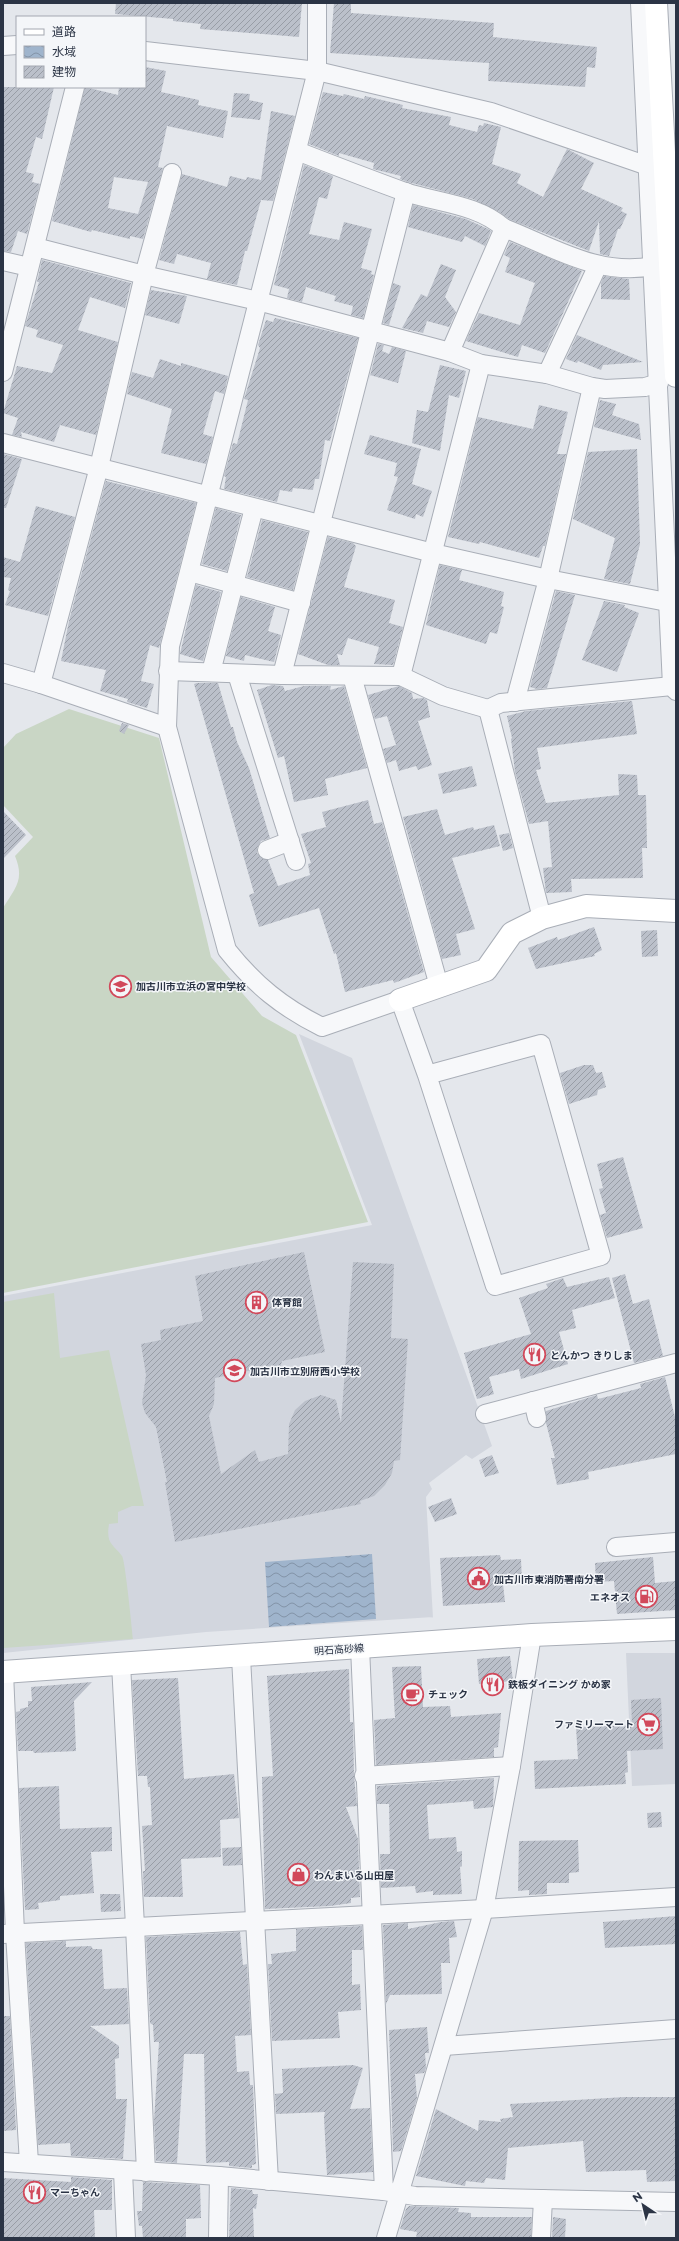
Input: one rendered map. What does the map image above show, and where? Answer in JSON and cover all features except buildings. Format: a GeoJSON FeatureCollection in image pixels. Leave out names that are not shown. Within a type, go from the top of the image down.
{"type":"FeatureCollection","features":[{"type":"Feature","properties":{"kind":"street"},"geometry":{"type":"LineString","coordinates":[[317,3],[317,71],[210,496],[170,646],[167,727],[227,950],[247,975],[291,1011],[322,1027],[486,970],[512,933],[542,918],[586,906],[676,911]]}},
{"type":"Feature","properties":{"kind":"street"},"geometry":{"type":"LineString","coordinates":[[640,3],[653,266],[668,379]]}},
{"type":"Feature","properties":{"kind":"street"},"geometry":{"type":"LineString","coordinates":[[168,671],[282,675],[401,676],[443,696],[488,708],[501,703],[674,688],[667,602],[668,379],[656,3]]}},
{"type":"Feature","properties":{"kind":"street"},"geometry":{"type":"LineString","coordinates":[[3,46],[16,45]]}},
{"type":"Feature","properties":{"kind":"street"},"geometry":{"type":"LineString","coordinates":[[146,51],[317,71],[491,112],[648,166]]}},
{"type":"Feature","properties":{"kind":"street"},"geometry":{"type":"LineString","coordinates":[[3,372],[75,88]]}},
{"type":"Feature","properties":{"kind":"street"},"geometry":{"type":"LineString","coordinates":[[297,151],[406,192],[436,201],[463,206],[499,223],[504,228],[580,260],[614,268],[641,269],[653,266]]}},
{"type":"Feature","properties":{"kind":"street"},"geometry":{"type":"LineString","coordinates":[[41,684],[99,467],[144,275],[172,173]]}},
{"type":"Feature","properties":{"kind":"street"},"geometry":{"type":"LineString","coordinates":[[282,675],[406,192]]}},
{"type":"Feature","properties":{"kind":"street"},"geometry":{"type":"LineString","coordinates":[[450,352],[504,228]]}},
{"type":"Feature","properties":{"kind":"street"},"geometry":{"type":"LineString","coordinates":[[34,247],[144,275],[258,301],[450,352],[481,364],[547,374],[592,387],[645,387],[668,379]]}},
{"type":"Feature","properties":{"kind":"street"},"geometry":{"type":"LineString","coordinates":[[3,261],[29,267]]}},
{"type":"Feature","properties":{"kind":"street"},"geometry":{"type":"LineString","coordinates":[[547,374],[598,265]]}},
{"type":"Feature","properties":{"kind":"street"},"geometry":{"type":"LineString","coordinates":[[401,676],[481,364]]}},
{"type":"Feature","properties":{"kind":"street"},"geometry":{"type":"LineString","coordinates":[[515,702],[548,579],[592,387]]}},
{"type":"Feature","properties":{"kind":"street"},"geometry":{"type":"LineString","coordinates":[[3,443],[321,526],[433,553],[548,579],[667,602]]}},
{"type":"Feature","properties":{"kind":"street"},"geometry":{"type":"LineString","coordinates":[[211,672],[254,508]]}},
{"type":"Feature","properties":{"kind":"street"},"geometry":{"type":"LineString","coordinates":[[190,572],[301,603]]}},
{"type":"Feature","properties":{"kind":"street"},"geometry":{"type":"LineString","coordinates":[[3,673],[41,684],[167,727]]}},
{"type":"Feature","properties":{"kind":"street"},"geometry":{"type":"LineString","coordinates":[[237,674],[296,860]]}},
{"type":"Feature","properties":{"kind":"street"},"geometry":{"type":"LineString","coordinates":[[352,676],[439,986]]}},
{"type":"Feature","properties":{"kind":"street"},"geometry":{"type":"LineString","coordinates":[[488,708],[542,918]]}},
{"type":"Feature","properties":{"kind":"street"},"geometry":{"type":"LineString","coordinates":[[267,850],[290,841]]}},
{"type":"Feature","properties":{"kind":"street"},"geometry":{"type":"LineString","coordinates":[[400,1000],[427,1075],[495,1286],[601,1256],[541,1044],[427,1075]]}},
{"type":"Feature","properties":{"kind":"street"},"geometry":{"type":"LineString","coordinates":[[485,1414],[535,1409],[676,1363]]}},
{"type":"Feature","properties":{"kind":"street"},"geometry":{"type":"LineString","coordinates":[[616,1547],[676,1542]]}},
{"type":"Feature","properties":{"kind":"street","name":"明石高砂線"},"geometry":{"type":"LineString","coordinates":[[3,1672],[532,1636],[676,1629]]}},
{"type":"Feature","properties":{"kind":"street"},"geometry":{"type":"LineString","coordinates":[[391,2192],[444,2046],[484,1909],[511,1766],[532,1636]]}},
{"type":"Feature","properties":{"kind":"street"},"geometry":{"type":"LineString","coordinates":[[360,1647],[364,1776],[371,1915],[391,2192],[386,2238]]}},
{"type":"Feature","properties":{"kind":"street"},"geometry":{"type":"LineString","coordinates":[[241,1657],[253,1921],[269,2181]]}},
{"type":"Feature","properties":{"kind":"street"},"geometry":{"type":"LineString","coordinates":[[121,1664],[146,2172]]}},
{"type":"Feature","properties":{"kind":"street"},"geometry":{"type":"LineString","coordinates":[[3,1672],[9,1934],[29,2163]]}},
{"type":"Feature","properties":{"kind":"street"},"geometry":{"type":"LineString","coordinates":[[364,1776],[511,1766]]}},
{"type":"Feature","properties":{"kind":"street"},"geometry":{"type":"LineString","coordinates":[[9,1934],[135,1926],[484,1909],[676,1897]]}},
{"type":"Feature","properties":{"kind":"street"},"geometry":{"type":"LineString","coordinates":[[444,2046],[676,2029]]}},
{"type":"Feature","properties":{"kind":"street"},"geometry":{"type":"LineString","coordinates":[[3,2162],[219,2176],[391,2192],[415,2196],[676,2202]]}},
{"type":"Feature","properties":{"kind":"street"},"geometry":{"type":"LineString","coordinates":[[123,2170],[126,2238]]}},
{"type":"Feature","properties":{"kind":"street"},"geometry":{"type":"LineString","coordinates":[[218,2238],[219,2176]]}},
{"type":"Feature","properties":{"kind":"street"},"geometry":{"type":"LineString","coordinates":[[541,2238],[543,2199]]}},
{"type":"Feature","properties":{"kind":"shaded area","name":"加古川市立別府西小学校"},"geometry":{"type":"Polygon","coordinates":[[[299,1034],[352,1058],[492,1446],[472,1459],[466,1455],[429,1483],[432,1489],[426,1497],[433,1617],[206,1632],[3,1653],[3,1296],[372,1225],[299,1034]]]}},
{"type":"Feature","properties":{"kind":"shaded area"},"geometry":{"type":"Polygon","coordinates":[[[626,1653],[676,1653],[676,1784],[632,1786],[626,1653]]]}},
{"type":"Feature","properties":{"kind":"green space","name":"加古川市立浜の宮中学校"},"geometry":{"type":"Polygon","coordinates":[[[69,709],[159,738],[211,957],[262,1016],[296,1035],[368,1222],[3,1293],[3,908],[15,889],[19,878],[18,864],[15,856],[33,837],[3,805],[3,748],[16,734],[69,709]]]}},
{"type":"Feature","properties":{"kind":"green space"},"geometry":{"type":"Polygon","coordinates":[[[54,1293],[60,1358],[109,1350],[144,1506],[132,1506],[118,1512],[118,1523],[109,1524],[108,1531],[108,1536],[111,1543],[122,1556],[123,1560],[133,1639],[3,1648],[3,1302],[54,1293]]]}},
{"type":"Feature","properties":{"kind":"water"},"geometry":{"type":"Polygon","coordinates":[[[372,1554],[376,1619],[269,1627],[265,1562],[372,1554]]]}},
{"type":"Feature","properties":{"kind":"place","name":"加古川市立浜の宮中学校"},"geometry":{"type":"Point","coordinates":[121,986]}},
{"type":"Feature","properties":{"kind":"place","name":"体育館"},"geometry":{"type":"Point","coordinates":[257,1302]}},
{"type":"Feature","properties":{"kind":"place","name":"とんかつ きりしま"},"geometry":{"type":"Point","coordinates":[535,1355]}},
{"type":"Feature","properties":{"kind":"place","name":"加古川市立別府西小学校"},"geometry":{"type":"Point","coordinates":[234,1371]}},
{"type":"Feature","properties":{"kind":"place","name":"加古川市東消防署南分署"},"geometry":{"type":"Point","coordinates":[478,1579]}},
{"type":"Feature","properties":{"kind":"place","name":"エネオス"},"geometry":{"type":"Point","coordinates":[646,1597]}},
{"type":"Feature","properties":{"kind":"place","name":"鉄板ダイニング かめ家"},"geometry":{"type":"Point","coordinates":[492,1684]}},
{"type":"Feature","properties":{"kind":"place","name":"チェック"},"geometry":{"type":"Point","coordinates":[412,1694]}},
{"type":"Feature","properties":{"kind":"place","name":"ファミリーマート"},"geometry":{"type":"Point","coordinates":[649,1724]}},
{"type":"Feature","properties":{"kind":"place","name":"わんまいる山田屋"},"geometry":{"type":"Point","coordinates":[298,1875]}},
{"type":"Feature","properties":{"kind":"place","name":"マーちゃん"},"geometry":{"type":"Point","coordinates":[35,2192]}}]}
